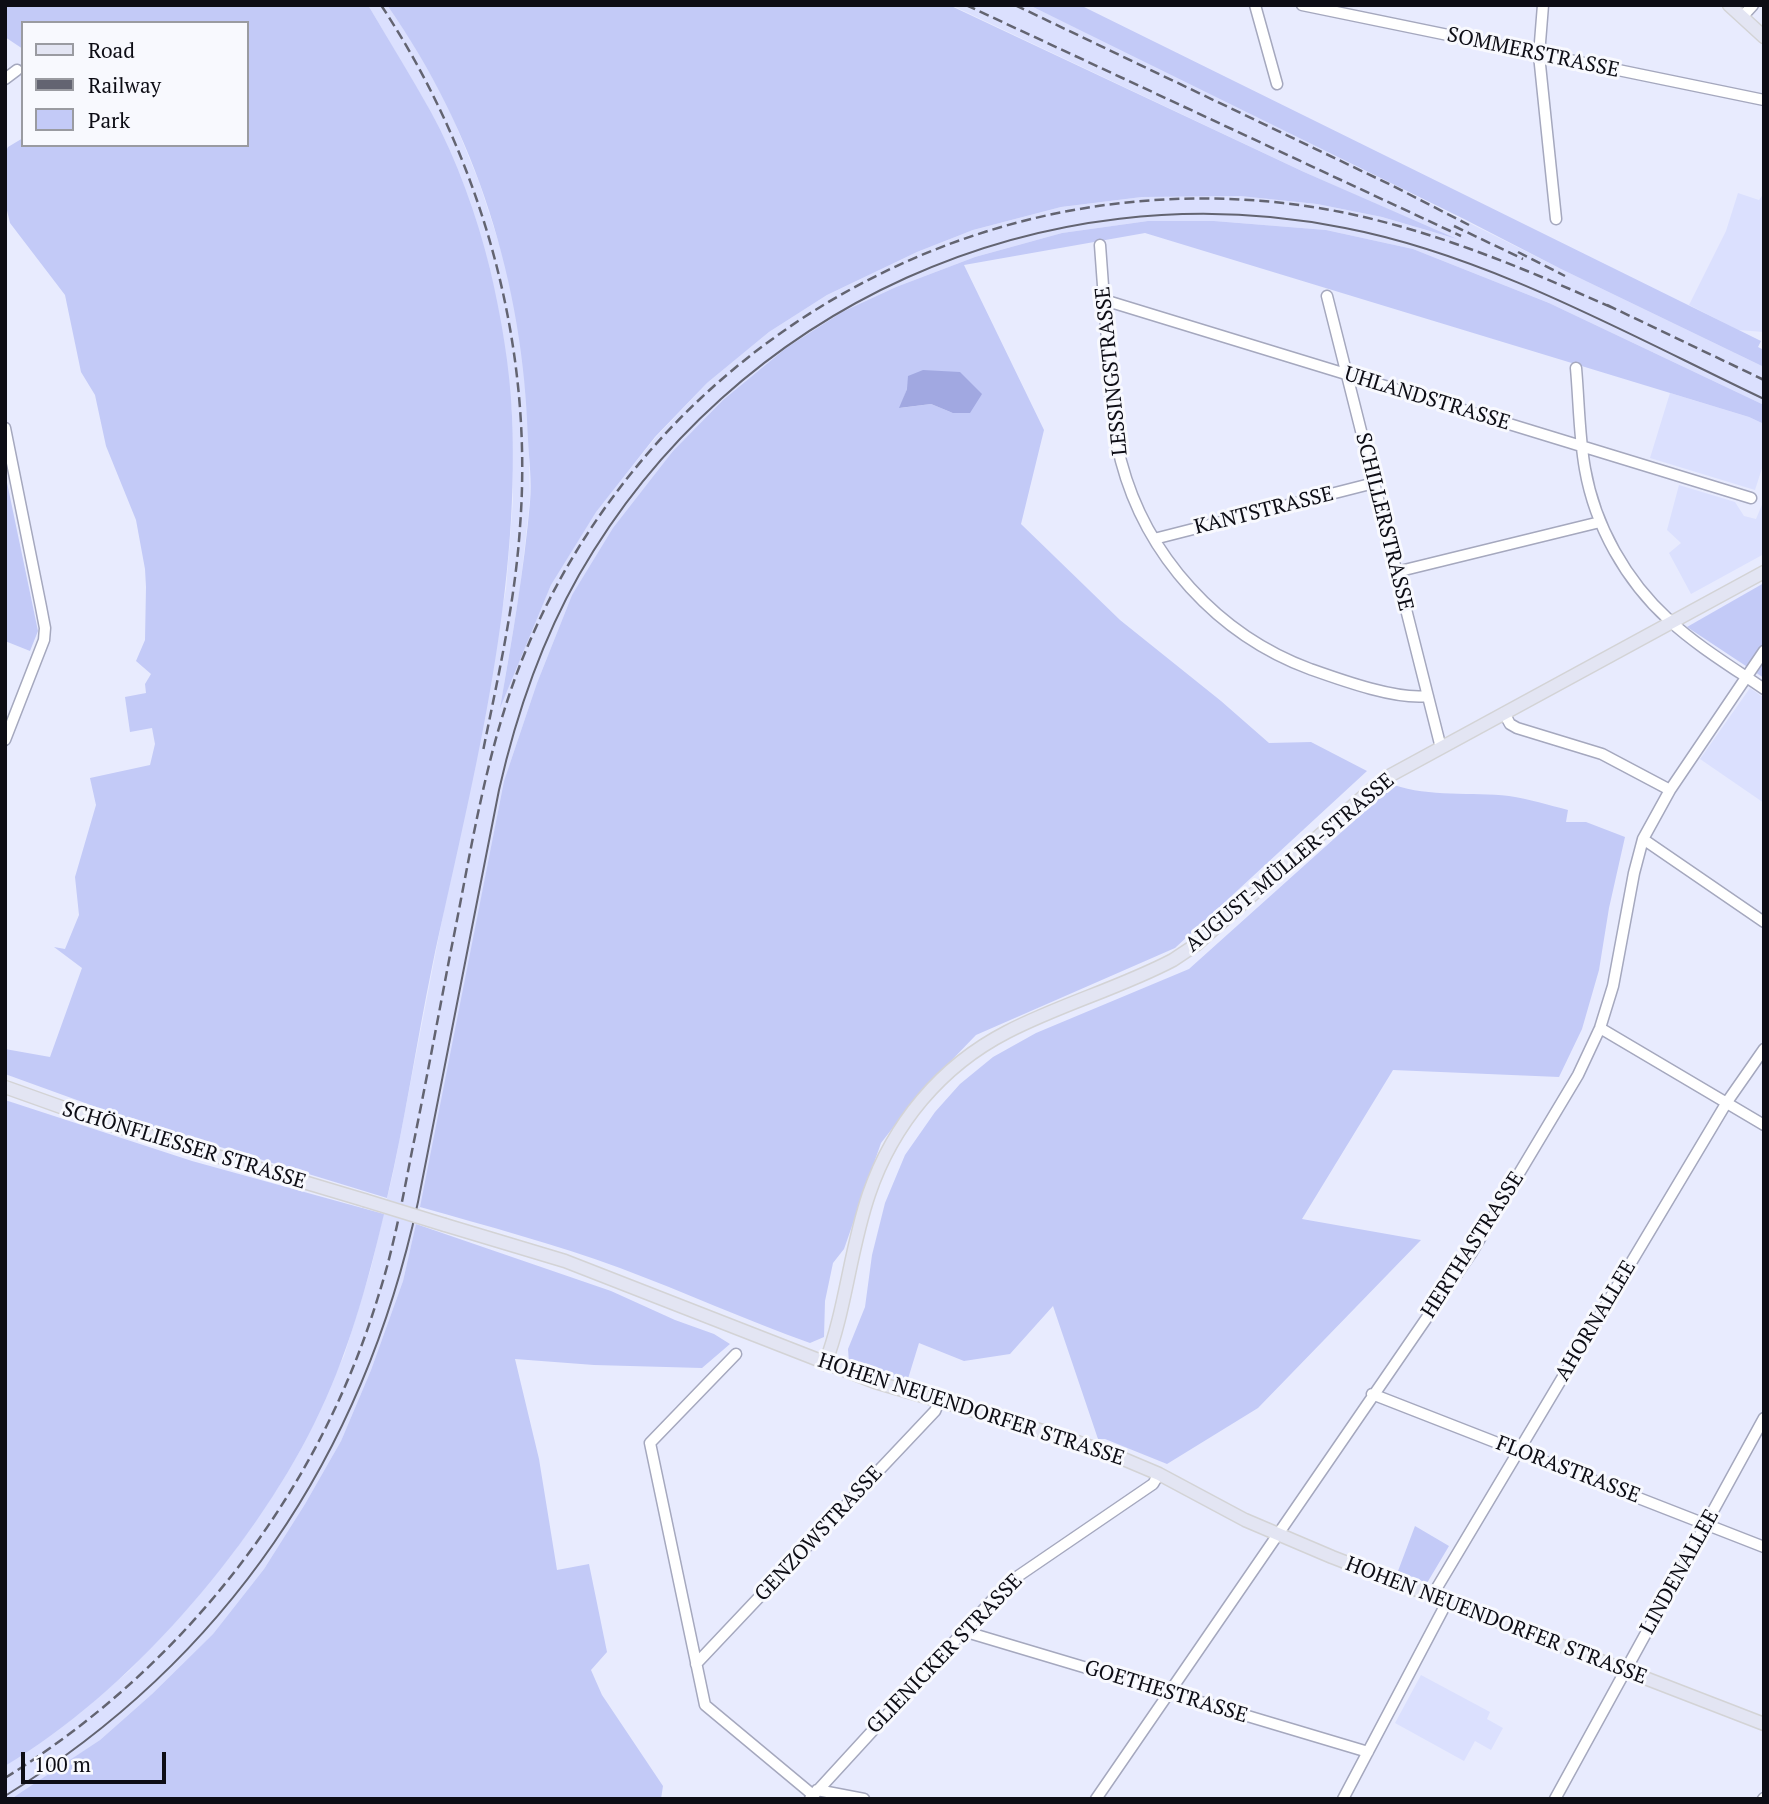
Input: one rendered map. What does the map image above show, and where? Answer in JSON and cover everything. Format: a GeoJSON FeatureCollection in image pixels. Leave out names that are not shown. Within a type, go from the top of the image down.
{"type":"FeatureCollection","features":[{"type":"Feature","properties":{"kind":"main road"},"geometry":{"type":"LineString","coordinates":[[1729,5],[1764,37]]}},
{"type":"Feature","properties":{"kind":"main road","name":"AUGUST-MÜLLER-STRASSE"},"geometry":{"type":"LineString","coordinates":[[825,1364],[858,1231],[878,1169],[905,1120],[940,1080],[965,1059],[1008,1031],[1160,967],[1186,953],[1391,775],[1764,572]]}},
{"type":"Feature","properties":{"kind":"main road","name":"SCHÖNFLIESSER STRASSE"},"geometry":{"type":"LineString","coordinates":[[5,1087],[106,1123],[363,1200]]}},
{"type":"Feature","properties":{"kind":"main road","name":"HOHEN NEUENDORFER STRASSE"},"geometry":{"type":"LineString","coordinates":[[363,1200],[565,1261],[875,1382],[1089,1445],[1159,1475],[1277,1534],[1764,1724]]}},
{"type":"Feature","properties":{"kind":"street"},"geometry":{"type":"LineString","coordinates":[[1255,5],[1277,84]]}},
{"type":"Feature","properties":{"kind":"street","name":"SOMMERSTRASSE"},"geometry":{"type":"LineString","coordinates":[[1302,5],[1764,100]]}},
{"type":"Feature","properties":{"kind":"street"},"geometry":{"type":"LineString","coordinates":[[1542,5],[1539,55],[1556,219]]}},
{"type":"Feature","properties":{"kind":"street"},"geometry":{"type":"LineString","coordinates":[[1742,17],[1753,5]]}},
{"type":"Feature","properties":{"kind":"street"},"geometry":{"type":"LineString","coordinates":[[5,79],[17,70]]}},
{"type":"Feature","properties":{"kind":"street","name":"LESSINGSTRASSE"},"geometry":{"type":"LineString","coordinates":[[1100,245],[1116,438],[1128,483],[1154,539],[1176,571],[1198,597],[1230,625],[1297,664],[1336,678],[1405,696],[1428,696]]}},
{"type":"Feature","properties":{"kind":"street","name":"SCHILLERSTRASSE"},"geometry":{"type":"LineString","coordinates":[[1327,296],[1441,748]]}},
{"type":"Feature","properties":{"kind":"street","name":"UHLANDSTRASSE"},"geometry":{"type":"LineString","coordinates":[[1104,300],[1751,498]]}},
{"type":"Feature","properties":{"kind":"street"},"geometry":{"type":"LineString","coordinates":[[1576,368],[1587,480],[1600,522],[1616,553],[1630,576],[1671,622],[1764,689]]}},
{"type":"Feature","properties":{"kind":"street"},"geometry":{"type":"LineString","coordinates":[[5,428],[45,636],[5,740]]}},
{"type":"Feature","properties":{"kind":"street","name":"KANTSTRASSE"},"geometry":{"type":"LineString","coordinates":[[1154,539],[1374,484]]}},
{"type":"Feature","properties":{"kind":"street"},"geometry":{"type":"LineString","coordinates":[[1396,572],[1600,522]]}},
{"type":"Feature","properties":{"kind":"street","name":"HERTHASTRASSE"},"geometry":{"type":"LineString","coordinates":[[1096,1799],[1472,1252],[1578,1074],[1601,1028],[1615,979],[1634,873],[1643,839],[1670,790],[1764,651]]}},
{"type":"Feature","properties":{"kind":"street"},"geometry":{"type":"LineString","coordinates":[[1504,713],[1510,724],[1517,728],[1602,754],[1670,790]]}},
{"type":"Feature","properties":{"kind":"street"},"geometry":{"type":"LineString","coordinates":[[1643,839],[1764,922]]}},
{"type":"Feature","properties":{"kind":"street"},"geometry":{"type":"LineString","coordinates":[[1601,1028],[1764,1125]]}},
{"type":"Feature","properties":{"kind":"street","name":"AHORNALLEE"},"geometry":{"type":"LineString","coordinates":[[1432,1596],[1727,1102],[1764,1049]]}},
{"type":"Feature","properties":{"kind":"street"},"geometry":{"type":"LineString","coordinates":[[736,1353],[650,1443],[705,1705],[813,1794],[864,1799]]}},
{"type":"Feature","properties":{"kind":"street","name":"FLORASTRASSE"},"geometry":{"type":"LineString","coordinates":[[1372,1394],[1764,1546]]}},
{"type":"Feature","properties":{"kind":"street","name":"GENZOWSTRASSE"},"geometry":{"type":"LineString","coordinates":[[696,1664],[928,1418],[939,1402]]}},
{"type":"Feature","properties":{"kind":"street","name":"LINDENALLEE"},"geometry":{"type":"LineString","coordinates":[[1555,1799],[1764,1418]]}},
{"type":"Feature","properties":{"kind":"street","name":"GLIENICKER STRASSE"},"geometry":{"type":"LineString","coordinates":[[813,1794],[1014,1578],[1153,1484],[1159,1475]]}},
{"type":"Feature","properties":{"kind":"street"},"geometry":{"type":"LineString","coordinates":[[1343,1799],[1447,1602]]}},
{"type":"Feature","properties":{"kind":"street","name":"GOETHESTRASSE"},"geometry":{"type":"LineString","coordinates":[[963,1631],[1368,1752]]}},
{"type":"Feature","properties":{"kind":"shaded area"},"geometry":{"type":"Polygon","coordinates":[[[368,5],[387,5],[412,41],[448,106],[479,182],[505,262],[521,338],[528,412],[530,499],[520,589],[501,703],[551,585],[595,512],[656,437],[707,383],[769,332],[827,295],[917,252],[973,230],[1061,207],[1142,197],[1240,196],[1317,204],[1382,217],[1450,237],[1304,172],[951,5],[1029,5],[1170,73],[1561,269],[1764,367],[1764,405],[1549,303],[1413,249],[1326,230],[1214,221],[1148,221],[1062,233],[975,257],[896,287],[842,312],[786,348],[723,400],[673,451],[572,595],[537,683],[504,781],[426,1183],[403,1281],[371,1370],[341,1441],[264,1569],[213,1634],[100,1740],[19,1795],[5,1799],[5,1766],[69,1721],[129,1671],[188,1608],[236,1549],[279,1486],[344,1356],[371,1268],[393,1173],[506,589],[513,501],[512,414],[504,341],[489,266],[464,188],[432,114],[368,5]]]}},
{"type":"Feature","properties":{"kind":"shaded area"},"geometry":{"type":"Polygon","coordinates":[[[1738,193],[1759,200],[1764,193],[1764,332],[1738,330],[1689,305],[1726,231],[1738,193]]]}},
{"type":"Feature","properties":{"kind":"shaded area"},"geometry":{"type":"Polygon","coordinates":[[[923,370],[960,372],[982,394],[970,413],[953,413],[931,404],[899,408],[907,389],[908,376],[923,370]]]}},
{"type":"Feature","properties":{"kind":"shaded area"},"geometry":{"type":"Polygon","coordinates":[[[1670,393],[1764,424],[1764,462],[1755,490],[1650,458],[1670,393]]]}},
{"type":"Feature","properties":{"kind":"shaded area"},"geometry":{"type":"Polygon","coordinates":[[[1679,485],[1735,502],[1744,516],[1756,519],[1764,500],[1764,554],[1691,594],[1669,553],[1681,543],[1667,530],[1679,485]]]}},
{"type":"Feature","properties":{"kind":"shaded area"},"geometry":{"type":"Polygon","coordinates":[[[1750,688],[1764,698],[1764,803],[1700,759],[1750,688]]]}},
{"type":"Feature","properties":{"kind":"shaded area"},"geometry":{"type":"Polygon","coordinates":[[[1421,1675],[1490,1712],[1487,1719],[1503,1728],[1491,1750],[1475,1741],[1464,1761],[1395,1723],[1421,1675]]]}},
{"type":"Feature","properties":{"kind":"green space"},"geometry":{"type":"Polygon","coordinates":[[[5,5],[368,5],[440,130],[458,169],[479,229],[498,305],[509,379],[512,486],[508,556],[490,694],[432,967],[387,1198],[132,1120],[5,1074],[5,1049],[50,1057],[82,968],[54,947],[65,949],[79,915],[75,877],[96,805],[90,778],[150,765],[155,744],[152,728],[130,732],[125,697],[146,693],[145,684],[151,674],[136,661],[145,640],[146,587],[136,520],[106,446],[95,395],[81,372],[65,295],[10,223],[5,202],[5,153],[8,147],[21,139],[21,147],[248,147],[248,21],[21,21],[21,48],[5,37],[5,5]]]}},
{"type":"Feature","properties":{"kind":"green space"},"geometry":{"type":"Polygon","coordinates":[[[387,5],[949,5],[1304,172],[1457,239],[1382,217],[1317,204],[1240,196],[1142,197],[1061,207],[973,230],[917,252],[827,295],[769,332],[707,383],[655,437],[596,512],[551,585],[500,708],[521,579],[531,494],[524,381],[517,324],[505,267],[470,157],[446,104],[387,5]]]}},
{"type":"Feature","properties":{"kind":"green space"},"geometry":{"type":"Polygon","coordinates":[[[1029,5],[1080,5],[1761,341],[1758,347],[1764,350],[1764,367],[1561,269],[1029,5]]]}},
{"type":"Feature","properties":{"kind":"green space"},"geometry":{"type":"Polygon","coordinates":[[[1148,221],[1214,221],[1326,230],[1413,249],[1549,303],[1764,405],[1764,424],[1749,417],[1145,233],[964,265],[1044,430],[1021,524],[1120,620],[1269,743],[1311,742],[1367,771],[1175,948],[976,1035],[919,1094],[881,1143],[844,1249],[833,1263],[825,1301],[824,1337],[810,1343],[595,1259],[420,1207],[504,781],[537,683],[572,595],[613,528],[673,451],[723,400],[786,348],[842,312],[896,287],[975,257],[1062,233],[1148,221]],[[907,389],[900,408],[931,404],[953,413],[907,389]]]}},
{"type":"Feature","properties":{"kind":"green space"},"geometry":{"type":"Polygon","coordinates":[[[5,473],[38,631],[30,651],[5,641],[5,473]]]}},
{"type":"Feature","properties":{"kind":"green space"},"geometry":{"type":"Polygon","coordinates":[[[1764,583],[1764,678],[1687,627],[1764,583]]]}},
{"type":"Feature","properties":{"kind":"green space"},"geometry":{"type":"Polygon","coordinates":[[[1394,785],[1436,793],[1509,796],[1531,800],[1568,810],[1566,822],[1586,822],[1625,837],[1599,970],[1582,1029],[1559,1077],[1393,1070],[1302,1219],[1421,1240],[1258,1408],[1167,1464],[1105,1439],[1098,1439],[1053,1306],[1010,1354],[964,1361],[919,1343],[907,1382],[849,1363],[848,1349],[865,1307],[872,1255],[885,1203],[905,1155],[935,1112],[960,1084],[993,1057],[1036,1033],[1189,969],[1394,785]]]}},
{"type":"Feature","properties":{"kind":"green space"},"geometry":{"type":"Polygon","coordinates":[[[5,1100],[192,1161],[384,1214],[363,1295],[326,1399],[288,1472],[256,1521],[221,1569],[140,1659],[96,1700],[51,1736],[5,1766],[5,1100]]]}},
{"type":"Feature","properties":{"kind":"green space"},"geometry":{"type":"Polygon","coordinates":[[[416,1224],[611,1291],[675,1320],[714,1334],[730,1344],[702,1368],[594,1365],[515,1359],[539,1459],[557,1570],[589,1564],[607,1652],[591,1670],[602,1695],[663,1786],[661,1799],[11,1799],[100,1740],[152,1694],[213,1634],[264,1569],[341,1441],[371,1370],[403,1281],[416,1224]]]}},
{"type":"Feature","properties":{"kind":"green space"},"geometry":{"type":"Polygon","coordinates":[[[1415,1526],[1449,1546],[1427,1583],[1398,1571],[1415,1526]]]}},
{"type":"Feature","properties":{"kind":"tram line"},"geometry":{"type":"LineString","coordinates":[[5,1796],[84,1742],[155,1681],[219,1615],[274,1542],[322,1465],[361,1382],[394,1295],[418,1202],[499,790],[513,734],[541,653],[579,575],[644,480],[721,399],[809,331],[906,278],[1011,240],[1120,219],[1232,214],[1345,228],[1453,258],[1559,300],[1764,399]]}},
{"type":"Feature","properties":{"kind":"railway"},"geometry":{"type":"LineString","coordinates":[[381,5],[417,64],[447,125],[473,189],[494,255],[509,322],[518,390],[522,458],[520,527],[505,640],[483,751]]}},
{"type":"Feature","properties":{"kind":"railway"},"geometry":{"type":"LineString","coordinates":[[966,5],[1461,236]]}},
{"type":"Feature","properties":{"kind":"railway"},"geometry":{"type":"LineString","coordinates":[[1015,5],[1469,225]]}},
{"type":"Feature","properties":{"kind":"railway"},"geometry":{"type":"LineString","coordinates":[[5,1778],[69,1734],[129,1685],[185,1630],[235,1571],[280,1508],[319,1441],[352,1371],[389,1260],[479,808],[507,700],[520,665],[574,555],[644,458],[728,374],[824,305],[929,252],[1042,216],[1161,200],[1283,203],[1369,218],[1494,258],[1615,309]]}},
{"type":"Feature","properties":{"kind":"railway"},"geometry":{"type":"LineString","coordinates":[[1454,226],[1523,259]]}},
{"type":"Feature","properties":{"kind":"railway"},"geometry":{"type":"LineString","coordinates":[[1518,252],[1565,276]]}},
{"type":"Feature","properties":{"kind":"railway"},"geometry":{"type":"LineString","coordinates":[[1607,305],[1764,380]]}}]}
